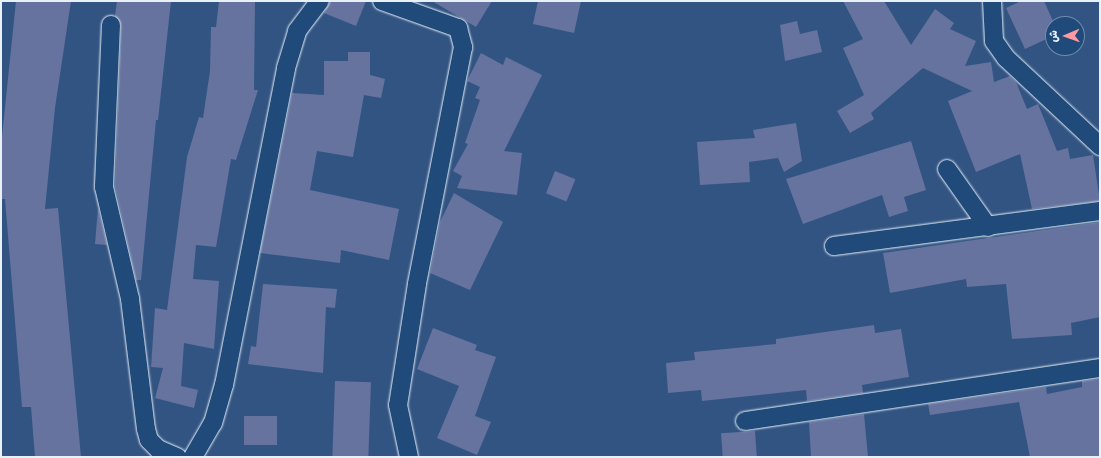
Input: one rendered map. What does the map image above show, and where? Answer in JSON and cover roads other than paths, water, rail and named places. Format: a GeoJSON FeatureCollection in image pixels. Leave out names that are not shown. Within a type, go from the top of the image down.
{"type":"FeatureCollection","features":[{"type":"Feature","properties":{"kind":"street"},"geometry":{"type":"LineString","coordinates":[[193,457],[213,423],[224,385],[286,68],[297,31],[320,1]]}},
{"type":"Feature","properties":{"kind":"street"},"geometry":{"type":"LineString","coordinates":[[382,1],[458,28],[463,47],[417,284],[399,398],[402,431],[409,457]]}},
{"type":"Feature","properties":{"kind":"street"},"geometry":{"type":"LineString","coordinates":[[992,1],[994,41],[1006,58],[1100,146]]}},
{"type":"Feature","properties":{"kind":"street"},"geometry":{"type":"LineString","coordinates":[[111,25],[104,187],[130,299],[146,429],[149,440],[158,449],[177,457]]}},
{"type":"Feature","properties":{"kind":"street"},"geometry":{"type":"LineString","coordinates":[[947,170],[988,227]]}},
{"type":"Feature","properties":{"kind":"street"},"geometry":{"type":"LineString","coordinates":[[834,246],[988,227],[1100,211]]}},
{"type":"Feature","properties":{"kind":"street"},"geometry":{"type":"LineString","coordinates":[[745,421],[1100,368]]}}]}
